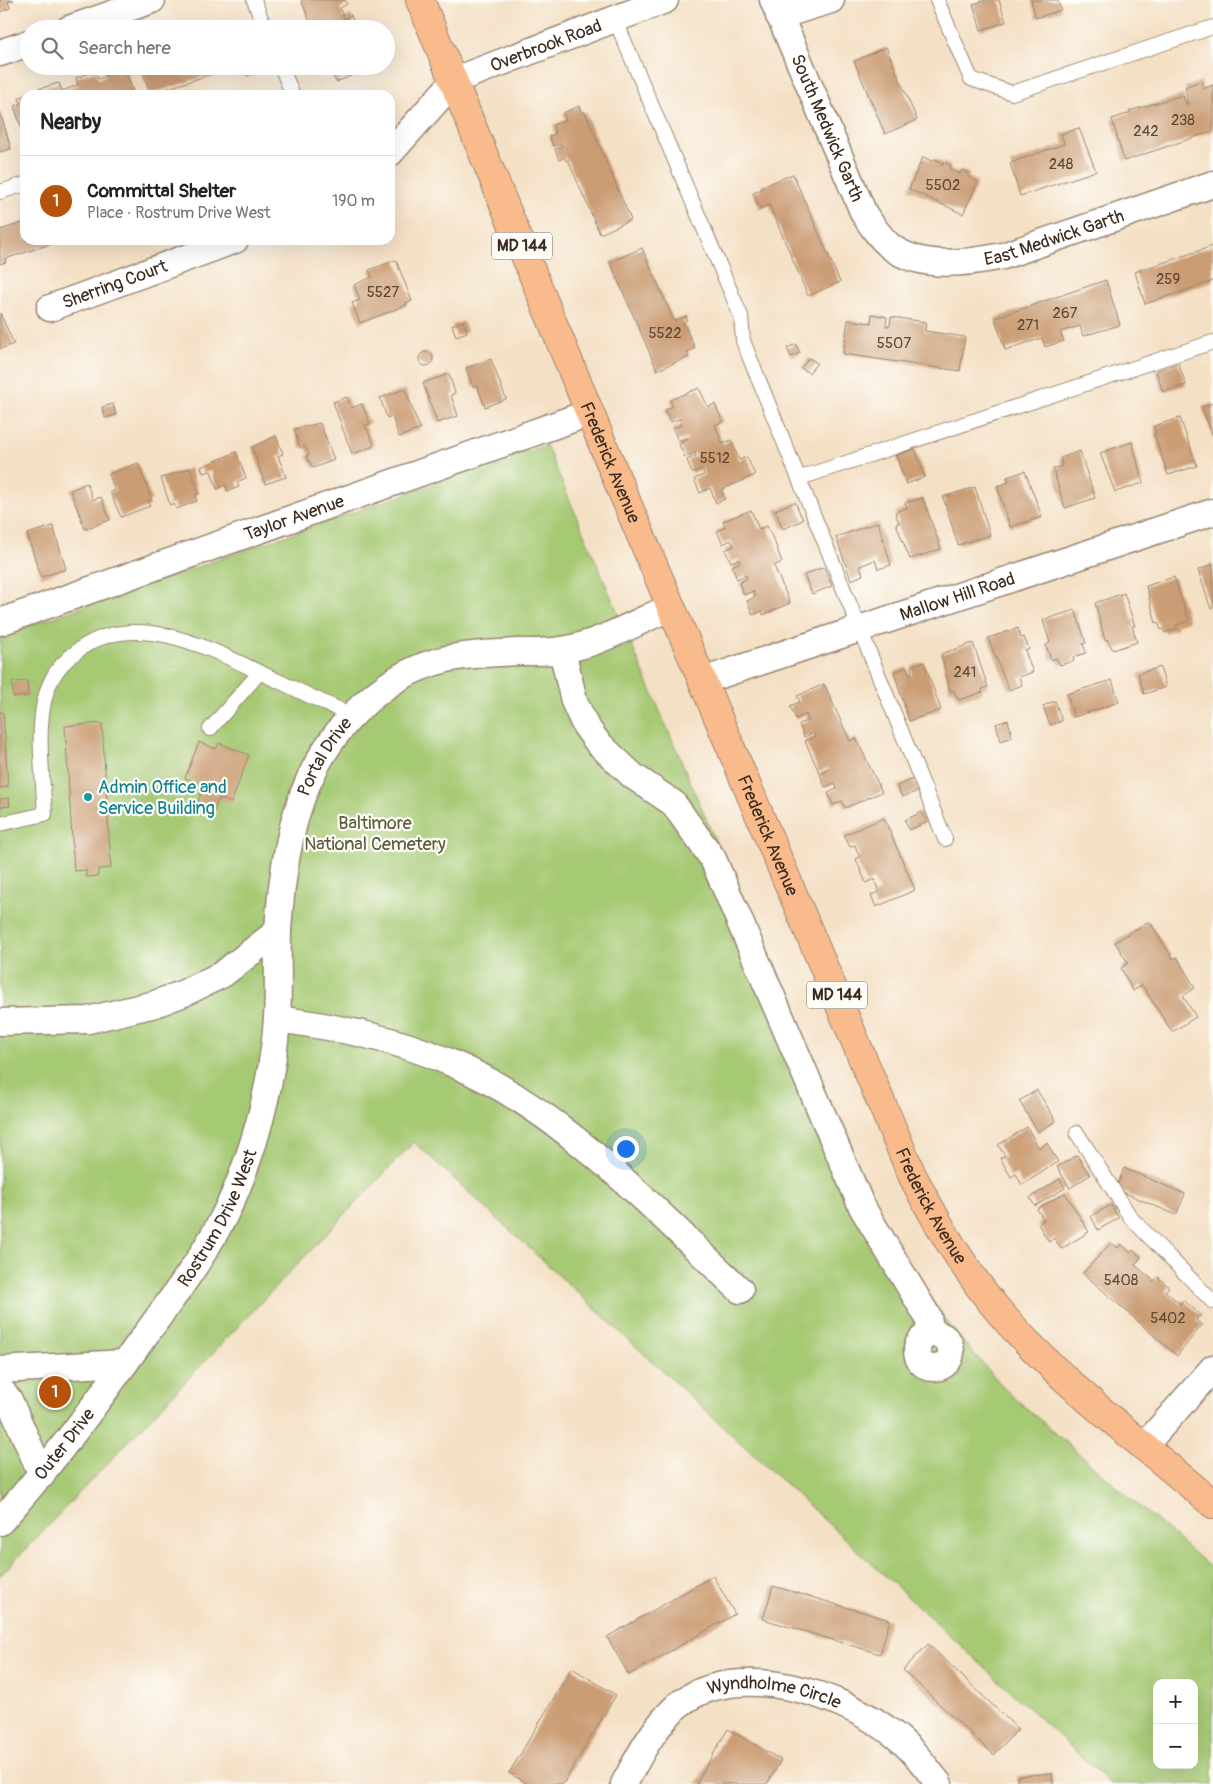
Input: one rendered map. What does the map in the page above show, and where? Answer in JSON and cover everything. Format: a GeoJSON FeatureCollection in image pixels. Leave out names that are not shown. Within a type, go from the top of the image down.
{"type":"FeatureCollection","features":[{"type":"Feature","properties":{"kind":"main road","name":"MD 144"},"geometry":{"type":"LineString","coordinates":[[420,0],[455,80]]}},
{"type":"Feature","properties":{"kind":"main road","name":"Frederick Avenue"},"geometry":{"type":"LineString","coordinates":[[455,80],[589,413],[912,1175],[932,1214],[968,1271],[1003,1316],[1081,1392],[1213,1504]]}},
{"type":"Feature","properties":{"kind":"street"},"geometry":{"type":"LineString","coordinates":[[95,20],[152,0]]}},
{"type":"Feature","properties":{"kind":"street","name":"Overbrook Road"},"geometry":{"type":"LineString","coordinates":[[455,80],[665,0]]}},
{"type":"Feature","properties":{"kind":"street"},"geometry":{"type":"LineString","coordinates":[[776,8],[830,0]]}},
{"type":"Feature","properties":{"kind":"street","name":"South Medwick Garth"},"geometry":{"type":"LineString","coordinates":[[776,8],[864,214],[876,233],[892,248]]}},
{"type":"Feature","properties":{"kind":"street"},"geometry":{"type":"LineString","coordinates":[[0,53],[20,46]]}},
{"type":"Feature","properties":{"kind":"street"},"geometry":{"type":"LineString","coordinates":[[395,147],[455,80]]}},
{"type":"Feature","properties":{"kind":"street","name":"East Medwick Garth"},"geometry":{"type":"LineString","coordinates":[[892,248],[916,258],[942,263],[971,262],[1003,256],[1213,184]]}},
{"type":"Feature","properties":{"kind":"street","name":"Sherring Court"},"geometry":{"type":"LineString","coordinates":[[50,308],[221,245]]}},
{"type":"Feature","properties":{"kind":"street","name":"Taylor Avenue"},"geometry":{"type":"LineString","coordinates":[[0,622],[589,413]]}},
{"type":"Feature","properties":{"kind":"street","name":"Mallow Hill Road"},"geometry":{"type":"LineString","coordinates":[[702,681],[861,630],[1213,512]]}},
{"type":"Feature","properties":{"kind":"street","name":"Portal Drive"},"geometry":{"type":"LineString","coordinates":[[278,931],[286,856],[295,813],[306,784],[320,759],[348,718],[386,686],[431,662],[458,655],[562,650],[596,640],[671,607]]}},
{"type":"Feature","properties":{"kind":"street"},"geometry":{"type":"LineString","coordinates":[[562,650],[574,701],[584,725],[598,743],[633,776],[673,803],[713,859],[862,1207],[928,1317],[931,1333]]}},
{"type":"Feature","properties":{"kind":"street"},"geometry":{"type":"LineString","coordinates":[[0,1022],[88,1020],[155,1004],[184,994],[223,974],[278,931]]}},
{"type":"Feature","properties":{"kind":"street","name":"Rostrum Drive West"},"geometry":{"type":"LineString","coordinates":[[125,1363],[196,1266],[240,1182],[258,1130],[270,1082],[277,1019],[278,931]]}},
{"type":"Feature","properties":{"kind":"street"},"geometry":{"type":"LineString","coordinates":[[277,1019],[319,1025],[386,1040],[450,1062],[509,1094],[580,1142],[740,1290]]}},
{"type":"Feature","properties":{"kind":"street"},"geometry":{"type":"LineString","coordinates":[[0,1370],[125,1363]]}},
{"type":"Feature","properties":{"kind":"street","name":"Outer Drive"},"geometry":{"type":"LineString","coordinates":[[0,1522],[42,1475],[125,1363]]}},
{"type":"Feature","properties":{"kind":"street"},"geometry":{"type":"LineString","coordinates":[[1145,1445],[1213,1368]]}},
{"type":"Feature","properties":{"kind":"street"},"geometry":{"type":"LineString","coordinates":[[0,1389],[9,1400],[42,1475]]}},
{"type":"Feature","properties":{"kind":"street","name":"Wyndholme Circle"},"geometry":{"type":"LineString","coordinates":[[624,1784],[650,1736],[678,1706],[705,1689],[742,1682],[782,1685],[835,1701],[895,1736],[922,1761],[939,1784]]}},
{"type":"Feature","properties":{"kind":"lane"},"geometry":{"type":"LineString","coordinates":[[254,0],[262,20]]}},
{"type":"Feature","properties":{"kind":"lane"},"geometry":{"type":"LineString","coordinates":[[937,0],[971,79],[1012,93],[1213,27]]}},
{"type":"Feature","properties":{"kind":"lane"},"geometry":{"type":"LineString","coordinates":[[615,19],[741,316],[742,341],[800,478],[945,839]]}},
{"type":"Feature","properties":{"kind":"lane"},"geometry":{"type":"LineString","coordinates":[[285,75],[291,90]]}},
{"type":"Feature","properties":{"kind":"lane"},"geometry":{"type":"LineString","coordinates":[[0,192],[20,186]]}},
{"type":"Feature","properties":{"kind":"lane"},"geometry":{"type":"LineString","coordinates":[[800,478],[1213,342]]}},
{"type":"Feature","properties":{"kind":"lane"},"geometry":{"type":"LineString","coordinates":[[0,824],[45,814],[41,732],[45,702],[52,679],[67,658],[87,644],[109,636],[139,632],[173,637],[209,647],[338,709],[348,718]]}},
{"type":"Feature","properties":{"kind":"lane"},"geometry":{"type":"LineString","coordinates":[[210,729],[260,672]]}},
{"type":"Feature","properties":{"kind":"lane"},"geometry":{"type":"LineString","coordinates":[[1077,1133],[1131,1218],[1213,1302]]}},
{"type":"Feature","properties":{"kind":"green space","name":"Baltimore National Cemetery"},"geometry":{"type":"Polygon","coordinates":[[[546,445],[852,1160],[910,1272],[957,1335],[1009,1393],[1213,1570],[1213,1784],[1111,1784],[414,1142],[0,1576],[0,636],[546,445]]]}},
{"type":"Feature","properties":{"kind":"building"},"geometry":{"type":"Polygon","coordinates":[[[0,0],[14,0],[8,2],[10,8],[0,12],[0,0]]]}},
{"type":"Feature","properties":{"kind":"building"},"geometry":{"type":"Polygon","coordinates":[[[301,0],[345,0],[347,4],[340,8],[344,19],[351,15],[353,20],[309,20],[301,0]]]}},
{"type":"Feature","properties":{"kind":"building"},"geometry":{"type":"Polygon","coordinates":[[[986,0],[999,0],[1006,22],[981,30],[973,4],[986,0]]]}},
{"type":"Feature","properties":{"kind":"building"},"geometry":{"type":"Polygon","coordinates":[[[1031,0],[1058,0],[1061,10],[1036,18],[1031,0]]]}},
{"type":"Feature","properties":{"kind":"building"},"geometry":{"type":"Polygon","coordinates":[[[886,47],[917,120],[885,134],[854,61],[886,47]]]}},
{"type":"Feature","properties":{"kind":"building"},"geometry":{"type":"Polygon","coordinates":[[[84,75],[96,75],[98,79],[106,76],[128,75],[132,90],[65,90],[78,85],[76,78],[84,75]]]}},
{"type":"Feature","properties":{"kind":"building"},"geometry":{"type":"Polygon","coordinates":[[[144,75],[209,75],[162,90],[149,90],[144,75]]]}},
{"type":"Feature","properties":{"kind":"building"},"geometry":{"type":"Polygon","coordinates":[[[333,75],[353,75],[336,82],[333,75]]]}},
{"type":"Feature","properties":{"kind":"building"},"geometry":{"type":"Polygon","coordinates":[[[1201,81],[1203,89],[1213,85],[1213,131],[1124,161],[1112,119],[1130,113],[1129,111],[1183,95],[1186,104],[1188,104],[1185,87],[1201,81]]]}},
{"type":"Feature","properties":{"kind":"building"},"geometry":{"type":"Polygon","coordinates":[[[59,83],[62,90],[38,89],[59,83]]]}},
{"type":"Feature","properties":{"kind":"building"},"geometry":{"type":"Polygon","coordinates":[[[20,104],[20,123],[14,106],[20,104]]]}},
{"type":"Feature","properties":{"kind":"building"},"geometry":{"type":"Polygon","coordinates":[[[579,106],[582,113],[585,112],[631,220],[600,234],[568,160],[566,161],[565,157],[559,160],[555,149],[562,146],[562,144],[553,146],[549,136],[555,134],[553,125],[566,120],[563,113],[579,106]]]}},
{"type":"Feature","properties":{"kind":"building"},"geometry":{"type":"Polygon","coordinates":[[[0,111],[11,149],[0,152],[0,111]]]}},
{"type":"Feature","properties":{"kind":"building"},"geometry":{"type":"Polygon","coordinates":[[[1079,128],[1096,171],[1020,196],[1010,163],[1064,144],[1061,134],[1079,128]]]}},
{"type":"Feature","properties":{"kind":"building"},"geometry":{"type":"Polygon","coordinates":[[[923,157],[932,161],[934,159],[942,162],[942,166],[943,162],[951,166],[950,169],[960,174],[961,170],[970,174],[968,177],[978,182],[963,214],[909,189],[923,157]]]}},
{"type":"Feature","properties":{"kind":"building"},"geometry":{"type":"Polygon","coordinates":[[[793,174],[840,282],[808,296],[770,206],[760,209],[753,193],[762,189],[761,187],[793,174]]]}},
{"type":"Feature","properties":{"kind":"building"},"geometry":{"type":"Polygon","coordinates":[[[20,224],[20,245],[48,245],[5,259],[6,262],[0,264],[0,230],[20,224]]]}},
{"type":"Feature","properties":{"kind":"building"},"geometry":{"type":"Polygon","coordinates":[[[1213,246],[1213,281],[1145,304],[1135,272],[1213,246]]]}},
{"type":"Feature","properties":{"kind":"building"},"geometry":{"type":"Polygon","coordinates":[[[642,248],[674,321],[686,316],[687,320],[683,322],[695,348],[687,352],[689,357],[657,370],[610,262],[642,248]]]}},
{"type":"Feature","properties":{"kind":"building"},"geometry":{"type":"Polygon","coordinates":[[[396,260],[412,301],[406,303],[407,305],[360,323],[352,303],[360,300],[354,285],[372,277],[369,270],[396,260]]]}},
{"type":"Feature","properties":{"kind":"building"},"geometry":{"type":"Polygon","coordinates":[[[1106,280],[1120,325],[1083,336],[1080,326],[1060,332],[1064,341],[1045,347],[1042,338],[1005,350],[995,318],[1106,280]]]}},
{"type":"Feature","properties":{"kind":"building"},"geometry":{"type":"Polygon","coordinates":[[[0,313],[14,344],[0,349],[0,313]]]}},
{"type":"Feature","properties":{"kind":"building"},"geometry":{"type":"Polygon","coordinates":[[[872,314],[887,317],[886,326],[890,326],[891,317],[926,322],[925,331],[965,337],[960,371],[843,354],[848,320],[871,323],[872,314]]]}},
{"type":"Feature","properties":{"kind":"building"},"geometry":{"type":"Polygon","coordinates":[[[463,321],[467,332],[456,336],[452,325],[463,321]]]}},
{"type":"Feature","properties":{"kind":"building"},"geometry":{"type":"Polygon","coordinates":[[[796,344],[800,353],[791,357],[787,348],[796,344]]]}},
{"type":"Feature","properties":{"kind":"building"},"geometry":{"type":"Polygon","coordinates":[[[426,352],[431,354],[433,359],[431,364],[426,366],[421,364],[419,359],[421,354],[426,352]]]}},
{"type":"Feature","properties":{"kind":"building"},"geometry":{"type":"Polygon","coordinates":[[[809,358],[817,363],[809,373],[801,368],[809,358]]]}},
{"type":"Feature","properties":{"kind":"building"},"geometry":{"type":"Polygon","coordinates":[[[491,359],[506,399],[485,407],[477,385],[473,387],[466,368],[491,359]]]}},
{"type":"Feature","properties":{"kind":"building"},"geometry":{"type":"Polygon","coordinates":[[[1178,363],[1186,385],[1163,392],[1156,371],[1178,363]]]}},
{"type":"Feature","properties":{"kind":"building"},"geometry":{"type":"Polygon","coordinates":[[[449,374],[455,393],[451,395],[458,416],[437,423],[423,383],[449,374]]]}},
{"type":"Feature","properties":{"kind":"building"},"geometry":{"type":"Polygon","coordinates":[[[699,388],[708,407],[715,404],[723,422],[715,425],[723,444],[731,440],[739,460],[747,457],[755,475],[721,490],[725,499],[716,503],[710,488],[700,493],[694,479],[704,475],[702,469],[692,473],[687,460],[696,456],[695,453],[685,457],[679,444],[688,440],[687,438],[678,441],[673,428],[682,425],[680,419],[670,422],[665,410],[673,406],[670,400],[699,388]]]}},
{"type":"Feature","properties":{"kind":"building"},"geometry":{"type":"Polygon","coordinates":[[[405,389],[420,429],[399,437],[392,416],[387,418],[380,398],[405,389]]]}},
{"type":"Feature","properties":{"kind":"building"},"geometry":{"type":"Polygon","coordinates":[[[347,397],[351,408],[362,404],[370,424],[365,425],[374,444],[372,447],[352,454],[333,402],[347,397]]]}},
{"type":"Feature","properties":{"kind":"building"},"geometry":{"type":"Polygon","coordinates":[[[1213,403],[1213,437],[1202,407],[1213,403]]]}},
{"type":"Feature","properties":{"kind":"building"},"geometry":{"type":"Polygon","coordinates":[[[113,404],[116,415],[105,418],[102,407],[113,404]]]}},
{"type":"Feature","properties":{"kind":"building"},"geometry":{"type":"Polygon","coordinates":[[[1180,418],[1197,466],[1168,475],[1154,434],[1156,433],[1154,426],[1180,418]]]}},
{"type":"Feature","properties":{"kind":"building"},"geometry":{"type":"Polygon","coordinates":[[[320,423],[334,460],[313,468],[306,456],[309,455],[305,446],[300,448],[294,429],[320,423]]]}},
{"type":"Feature","properties":{"kind":"building"},"geometry":{"type":"Polygon","coordinates":[[[276,436],[283,454],[278,456],[286,477],[265,484],[252,447],[276,436]]]}},
{"type":"Feature","properties":{"kind":"building"},"geometry":{"type":"Polygon","coordinates":[[[1132,442],[1143,483],[1115,492],[1100,453],[1132,442]]]}},
{"type":"Feature","properties":{"kind":"building"},"geometry":{"type":"Polygon","coordinates":[[[915,449],[925,477],[906,484],[896,455],[915,449]]]}},
{"type":"Feature","properties":{"kind":"building"},"geometry":{"type":"Polygon","coordinates":[[[1080,451],[1095,498],[1065,508],[1053,469],[1062,466],[1060,458],[1080,451]]]}},
{"type":"Feature","properties":{"kind":"building"},"geometry":{"type":"Polygon","coordinates":[[[236,452],[246,478],[237,482],[239,487],[228,491],[226,485],[217,489],[211,471],[203,473],[201,467],[236,452]]]}},
{"type":"Feature","properties":{"kind":"building"},"geometry":{"type":"Polygon","coordinates":[[[138,463],[152,500],[148,501],[150,506],[121,517],[110,492],[115,491],[109,474],[138,463]]]}},
{"type":"Feature","properties":{"kind":"building"},"geometry":{"type":"Polygon","coordinates":[[[190,468],[199,494],[195,495],[197,501],[176,509],[174,504],[170,505],[161,478],[190,468]]]}},
{"type":"Feature","properties":{"kind":"building"},"geometry":{"type":"Polygon","coordinates":[[[1025,471],[1042,517],[1010,527],[997,486],[1009,482],[1007,477],[1025,471]]]}},
{"type":"Feature","properties":{"kind":"building"},"geometry":{"type":"Polygon","coordinates":[[[87,483],[93,500],[101,497],[110,520],[85,529],[70,490],[87,483]]]}},
{"type":"Feature","properties":{"kind":"building"},"geometry":{"type":"Polygon","coordinates":[[[975,487],[990,535],[958,545],[943,497],[975,487]]]}},
{"type":"Feature","properties":{"kind":"building"},"geometry":{"type":"Polygon","coordinates":[[[923,498],[941,549],[910,559],[896,524],[899,523],[895,512],[907,508],[905,503],[923,498]]]}},
{"type":"Feature","properties":{"kind":"building"},"geometry":{"type":"Polygon","coordinates":[[[795,502],[803,520],[783,529],[775,510],[795,502]]]}},
{"type":"Feature","properties":{"kind":"building"},"geometry":{"type":"Polygon","coordinates":[[[751,510],[759,529],[767,526],[775,543],[782,562],[774,566],[790,603],[763,615],[762,611],[753,615],[747,601],[755,597],[753,591],[744,595],[739,583],[747,578],[746,575],[737,579],[732,566],[740,562],[739,559],[731,562],[725,550],[734,546],[731,540],[723,544],[717,531],[725,527],[723,521],[751,510]]]}},
{"type":"Feature","properties":{"kind":"building"},"geometry":{"type":"Polygon","coordinates":[[[878,522],[891,565],[878,569],[875,560],[860,566],[863,575],[851,580],[836,537],[878,522]]]}},
{"type":"Feature","properties":{"kind":"building"},"geometry":{"type":"Polygon","coordinates":[[[53,526],[66,569],[41,577],[27,534],[53,526]]]}},
{"type":"Feature","properties":{"kind":"building"},"geometry":{"type":"Polygon","coordinates":[[[1213,564],[1213,608],[1211,609],[1198,570],[1213,564]]]}},
{"type":"Feature","properties":{"kind":"building"},"geometry":{"type":"Polygon","coordinates":[[[824,567],[832,586],[812,594],[804,575],[824,567]]]}},
{"type":"Feature","properties":{"kind":"building"},"geometry":{"type":"Polygon","coordinates":[[[1174,577],[1189,621],[1176,625],[1178,628],[1165,633],[1163,629],[1161,630],[1158,622],[1156,623],[1146,586],[1174,577]]]}},
{"type":"Feature","properties":{"kind":"building"},"geometry":{"type":"Polygon","coordinates":[[[1124,593],[1135,626],[1132,626],[1137,642],[1113,650],[1107,639],[1105,640],[1095,603],[1124,593]]]}},
{"type":"Feature","properties":{"kind":"building"},"geometry":{"type":"Polygon","coordinates":[[[1075,610],[1086,643],[1083,644],[1086,653],[1073,657],[1074,661],[1060,665],[1056,658],[1051,660],[1046,645],[1050,643],[1043,620],[1075,610]]]}},
{"type":"Feature","properties":{"kind":"building"},"geometry":{"type":"Polygon","coordinates":[[[1018,628],[1021,638],[1024,637],[1029,649],[1025,651],[1033,672],[1019,677],[1022,685],[1009,690],[988,638],[1018,628]]]}},
{"type":"Feature","properties":{"kind":"building"},"geometry":{"type":"Polygon","coordinates":[[[973,643],[988,687],[982,689],[983,692],[959,700],[953,690],[950,691],[941,654],[973,643]]]}},
{"type":"Feature","properties":{"kind":"building"},"geometry":{"type":"Polygon","coordinates":[[[924,662],[941,710],[909,721],[894,672],[907,667],[910,676],[912,675],[911,666],[924,662]]]}},
{"type":"Feature","properties":{"kind":"building"},"geometry":{"type":"Polygon","coordinates":[[[1160,667],[1166,687],[1144,694],[1138,674],[1160,667]]]}},
{"type":"Feature","properties":{"kind":"building"},"geometry":{"type":"Polygon","coordinates":[[[1112,680],[1119,702],[1074,717],[1067,694],[1112,680]]]}},
{"type":"Feature","properties":{"kind":"building"},"geometry":{"type":"Polygon","coordinates":[[[27,681],[28,696],[13,697],[12,682],[27,681]]]}},
{"type":"Feature","properties":{"kind":"building"},"geometry":{"type":"Polygon","coordinates":[[[824,684],[850,741],[856,738],[882,792],[845,808],[842,801],[833,805],[828,793],[837,789],[835,783],[825,787],[820,774],[829,770],[828,768],[819,772],[805,741],[815,736],[813,733],[804,737],[799,724],[808,720],[806,714],[796,719],[790,706],[800,702],[797,696],[824,684]]]}},
{"type":"Feature","properties":{"kind":"building"},"geometry":{"type":"Polygon","coordinates":[[[1055,701],[1062,721],[1050,725],[1043,706],[1055,701]]]}},
{"type":"Feature","properties":{"kind":"building"},"geometry":{"type":"Polygon","coordinates":[[[0,712],[3,712],[8,787],[0,788],[0,712]]]}},
{"type":"Feature","properties":{"kind":"building"},"geometry":{"type":"Polygon","coordinates":[[[1008,720],[1012,737],[1001,741],[996,724],[1008,720]]]}},
{"type":"Feature","properties":{"kind":"building","name":"Admin Office and Service Building"},"geometry":{"type":"Polygon","coordinates":[[[102,723],[111,868],[98,869],[98,876],[86,877],[86,870],[74,871],[65,726],[102,723]]]}},
{"type":"Feature","properties":{"kind":"building"},"geometry":{"type":"Polygon","coordinates":[[[199,742],[216,749],[219,743],[249,755],[231,803],[219,798],[213,814],[196,808],[204,785],[185,778],[199,742]]]}},
{"type":"Feature","properties":{"kind":"building"},"geometry":{"type":"Polygon","coordinates":[[[913,779],[918,791],[902,797],[897,786],[913,779]]]}},
{"type":"Feature","properties":{"kind":"building"},"geometry":{"type":"Polygon","coordinates":[[[9,798],[10,806],[0,807],[0,799],[9,798]]]}},
{"type":"Feature","properties":{"kind":"building"},"geometry":{"type":"Polygon","coordinates":[[[922,812],[927,822],[909,830],[905,820],[922,812]]]}},
{"type":"Feature","properties":{"kind":"building"},"geometry":{"type":"Polygon","coordinates":[[[884,818],[915,890],[876,907],[871,895],[879,892],[874,879],[866,883],[856,859],[860,857],[855,845],[850,847],[844,835],[884,818]]]}},
{"type":"Feature","properties":{"kind":"building"},"geometry":{"type":"Polygon","coordinates":[[[1149,921],[1173,959],[1177,957],[1195,988],[1183,996],[1196,1017],[1172,1032],[1142,985],[1133,991],[1121,968],[1128,963],[1115,942],[1149,921]]]}},
{"type":"Feature","properties":{"kind":"building"},"geometry":{"type":"Polygon","coordinates":[[[1037,1090],[1056,1121],[1038,1132],[1019,1101],[1037,1090]]]}},
{"type":"Feature","properties":{"kind":"building"},"geometry":{"type":"Polygon","coordinates":[[[1027,1127],[1039,1148],[1047,1143],[1058,1162],[1022,1185],[1016,1174],[1011,1177],[1000,1158],[1005,1156],[998,1145],[1027,1127]]]}},
{"type":"Feature","properties":{"kind":"building"},"geometry":{"type":"Polygon","coordinates":[[[1077,1155],[1090,1175],[1070,1188],[1057,1167],[1077,1155]]]}},
{"type":"Feature","properties":{"kind":"building"},"geometry":{"type":"Polygon","coordinates":[[[1124,1168],[1185,1194],[1176,1215],[1116,1189],[1124,1168]]]}},
{"type":"Feature","properties":{"kind":"building"},"geometry":{"type":"Polygon","coordinates":[[[1060,1179],[1065,1188],[1035,1206],[1030,1198],[1060,1179]]]}},
{"type":"Feature","properties":{"kind":"building"},"geometry":{"type":"Polygon","coordinates":[[[1065,1193],[1089,1232],[1061,1249],[1054,1238],[1049,1242],[1038,1224],[1044,1220],[1037,1209],[1065,1193]]]}},
{"type":"Feature","properties":{"kind":"building"},"geometry":{"type":"Polygon","coordinates":[[[1111,1205],[1119,1218],[1098,1230],[1091,1216],[1111,1205]]]}},
{"type":"Feature","properties":{"kind":"building"},"geometry":{"type":"Polygon","coordinates":[[[1111,1243],[1118,1248],[1121,1244],[1131,1253],[1133,1250],[1141,1257],[1135,1265],[1154,1281],[1158,1277],[1169,1287],[1165,1291],[1180,1304],[1183,1300],[1201,1315],[1196,1320],[1202,1325],[1177,1356],[1083,1273],[1111,1243]]]}},
{"type":"Feature","properties":{"kind":"building"},"geometry":{"type":"Polygon","coordinates":[[[65,1384],[66,1399],[45,1400],[45,1385],[65,1384]]]}},
{"type":"Feature","properties":{"kind":"building"},"geometry":{"type":"Polygon","coordinates":[[[713,1576],[735,1614],[629,1675],[607,1637],[713,1576]]]}},
{"type":"Feature","properties":{"kind":"building"},"geometry":{"type":"Polygon","coordinates":[[[773,1586],[890,1620],[880,1654],[763,1619],[773,1586]]]}},
{"type":"Feature","properties":{"kind":"building"},"geometry":{"type":"Polygon","coordinates":[[[928,1644],[1018,1729],[994,1755],[903,1670],[928,1644]]]}},
{"type":"Feature","properties":{"kind":"building"},"geometry":{"type":"Polygon","coordinates":[[[572,1668],[616,1695],[563,1784],[528,1784],[509,1773],[572,1668]]]}},
{"type":"Feature","properties":{"kind":"building"},"geometry":{"type":"Polygon","coordinates":[[[728,1729],[781,1760],[767,1784],[696,1784],[728,1729]]]}},
{"type":"Feature","properties":{"kind":"building"},"geometry":{"type":"Polygon","coordinates":[[[1052,1773],[1053,1784],[1018,1784],[1017,1776],[1052,1773]]]}},
{"type":"Feature","properties":{"kind":"place","name":"Admin Office and Service Building"},"geometry":{"type":"Point","coordinates":[88,797]}},
{"type":"Feature","properties":{"kind":"place","name":"Committal Shelter"},"geometry":{"type":"Point","coordinates":[55,1392]}}]}
